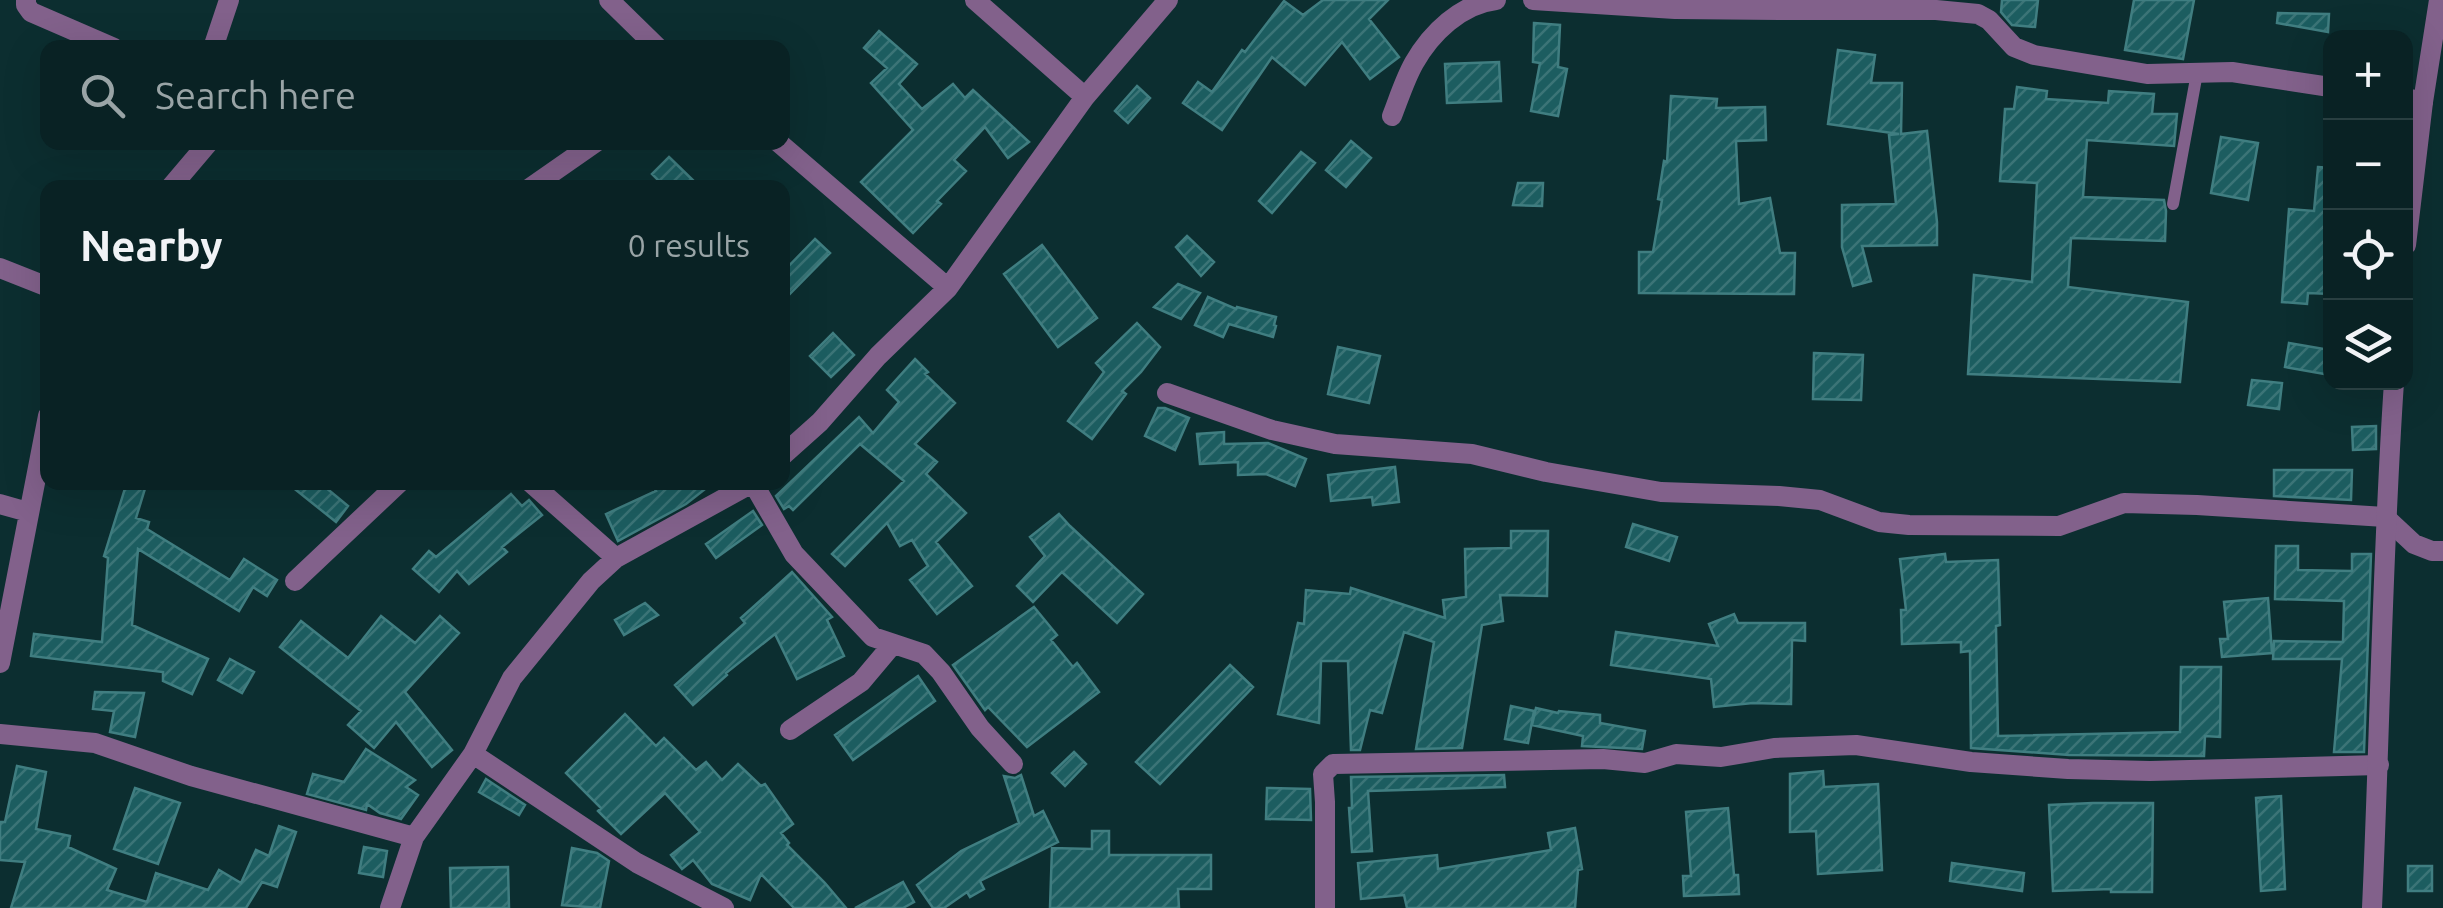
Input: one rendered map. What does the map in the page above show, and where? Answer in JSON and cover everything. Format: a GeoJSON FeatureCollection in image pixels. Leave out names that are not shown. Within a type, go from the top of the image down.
{"type":"FeatureCollection","features":[{"type":"Feature","properties":{"kind":"street"},"geometry":{"type":"LineString","coordinates":[[26,0],[32,12],[96,40]]}},
{"type":"Feature","properties":{"kind":"street"},"geometry":{"type":"LineString","coordinates":[[216,40],[229,0]]}},
{"type":"Feature","properties":{"kind":"street"},"geometry":{"type":"LineString","coordinates":[[609,0],[650,40]]}},
{"type":"Feature","properties":{"kind":"street"},"geometry":{"type":"LineString","coordinates":[[975,0],[1085,97]]}},
{"type":"Feature","properties":{"kind":"street"},"geometry":{"type":"LineString","coordinates":[[790,449],[948,288],[1085,97],[1168,0]]}},
{"type":"Feature","properties":{"kind":"street"},"geometry":{"type":"LineString","coordinates":[[1392,116],[1414,62],[1440,29],[1468,6],[1496,0]]}},
{"type":"Feature","properties":{"kind":"street"},"geometry":{"type":"LineString","coordinates":[[1533,0],[1675,9],[1789,5],[1978,14],[1989,20],[2014,47],[2034,55],[2147,74],[2232,72],[2323,86]]}},
{"type":"Feature","properties":{"kind":"street"},"geometry":{"type":"LineString","coordinates":[[2408,210],[2414,100],[2439,0]]}},
{"type":"Feature","properties":{"kind":"street"},"geometry":{"type":"LineString","coordinates":[[177,180],[202,150]]}},
{"type":"Feature","properties":{"kind":"street"},"geometry":{"type":"LineString","coordinates":[[541,180],[585,150]]}},
{"type":"Feature","properties":{"kind":"street"},"geometry":{"type":"LineString","coordinates":[[787,150],[948,288]]}},
{"type":"Feature","properties":{"kind":"street"},"geometry":{"type":"LineString","coordinates":[[0,268],[40,284]]}},
{"type":"Feature","properties":{"kind":"street"},"geometry":{"type":"LineString","coordinates":[[2372,908],[2385,517],[2393,390]]}},
{"type":"Feature","properties":{"kind":"street"},"geometry":{"type":"LineString","coordinates":[[1168,393],[1272,430],[1335,444],[1472,454],[1546,472],[1661,492],[1820,500],[1879,522],[2059,526],[2124,503],[2198,505],[2385,517],[2414,544],[2443,551]]}},
{"type":"Feature","properties":{"kind":"street"},"geometry":{"type":"LineString","coordinates":[[0,663],[40,454]]}},
{"type":"Feature","properties":{"kind":"street"},"geometry":{"type":"LineString","coordinates":[[294,582],[392,490]]}},
{"type":"Feature","properties":{"kind":"street"},"geometry":{"type":"LineString","coordinates":[[539,490],[616,558]]}},
{"type":"Feature","properties":{"kind":"street"},"geometry":{"type":"LineString","coordinates":[[390,908],[414,836],[473,754],[512,678],[591,581],[616,558],[741,490]]}},
{"type":"Feature","properties":{"kind":"street"},"geometry":{"type":"LineString","coordinates":[[758,490],[794,554],[873,637],[924,654],[980,728],[1013,764]]}},
{"type":"Feature","properties":{"kind":"street"},"geometry":{"type":"LineString","coordinates":[[0,504],[28,512]]}},
{"type":"Feature","properties":{"kind":"street"},"geometry":{"type":"LineString","coordinates":[[790,730],[861,682],[894,644]]}},
{"type":"Feature","properties":{"kind":"street"},"geometry":{"type":"LineString","coordinates":[[0,734],[95,742],[191,776],[414,836]]}},
{"type":"Feature","properties":{"kind":"street"},"geometry":{"type":"LineString","coordinates":[[1325,908],[1322,774],[1333,764],[1604,758],[1646,764],[1676,754],[1721,757],[1774,748],[1856,745],[1972,762],[2068,769],[2150,771],[2379,765]]}},
{"type":"Feature","properties":{"kind":"street"},"geometry":{"type":"LineString","coordinates":[[473,754],[637,863],[713,905]]}},
{"type":"Feature","properties":{"kind":"lane"},"geometry":{"type":"LineString","coordinates":[[2173,204],[2197,73]]}},
{"type":"Feature","properties":{"kind":"building"},"geometry":{"type":"Polygon","coordinates":[[[1323,0],[1388,0],[1369,19],[1399,57],[1370,79],[1342,42],[1305,85],[1272,57],[1222,130],[1183,103],[1198,82],[1212,92],[1284,1],[1303,15],[1323,0]]]}},
{"type":"Feature","properties":{"kind":"building"},"geometry":{"type":"Polygon","coordinates":[[[2002,0],[2038,0],[2035,27],[2012,25],[2001,12],[2002,0]]]}},
{"type":"Feature","properties":{"kind":"building"},"geometry":{"type":"Polygon","coordinates":[[[2134,0],[2194,0],[2183,59],[2125,50],[2134,0]]]}},
{"type":"Feature","properties":{"kind":"building"},"geometry":{"type":"Polygon","coordinates":[[[2278,13],[2329,14],[2328,30],[2323,31],[2277,23],[2278,13]]]}},
{"type":"Feature","properties":{"kind":"building"},"geometry":{"type":"Polygon","coordinates":[[[1534,23],[1560,25],[1558,67],[1567,69],[1558,116],[1531,111],[1540,63],[1533,62],[1534,23]]]}},
{"type":"Feature","properties":{"kind":"building"},"geometry":{"type":"Polygon","coordinates":[[[879,31],[917,64],[899,84],[922,109],[953,84],[965,98],[973,90],[1029,142],[1008,158],[985,127],[954,160],[966,171],[913,233],[861,182],[913,130],[871,83],[887,68],[864,48],[879,31]]]}},
{"type":"Feature","properties":{"kind":"building"},"geometry":{"type":"Polygon","coordinates":[[[1838,50],[1875,55],[1871,83],[1902,83],[1901,134],[1927,131],[1937,222],[1937,245],[1862,246],[1871,281],[1853,286],[1842,247],[1842,205],[1896,204],[1889,135],[1899,134],[1828,124],[1838,50]]]}},
{"type":"Feature","properties":{"kind":"building"},"geometry":{"type":"Polygon","coordinates":[[[1499,62],[1501,101],[1447,103],[1445,64],[1499,62]]]}},
{"type":"Feature","properties":{"kind":"building"},"geometry":{"type":"Polygon","coordinates":[[[1137,86],[1150,98],[1128,123],[1115,111],[1137,86]]]}},
{"type":"Feature","properties":{"kind":"building"},"geometry":{"type":"Polygon","coordinates":[[[2017,87],[2047,91],[2046,99],[2108,103],[2109,91],[2154,94],[2152,114],[2177,114],[2174,146],[2087,140],[2083,197],[2164,200],[2165,241],[2071,238],[2068,287],[2188,302],[2180,382],[1968,374],[1974,275],[2032,282],[2037,183],[2000,181],[2005,109],[2014,109],[2017,87]]]}},
{"type":"Feature","properties":{"kind":"building"},"geometry":{"type":"Polygon","coordinates":[[[1671,96],[1717,99],[1716,108],[1765,107],[1766,140],[1736,141],[1739,204],[1770,198],[1780,253],[1795,253],[1794,294],[1639,293],[1639,252],[1653,252],[1662,200],[1658,199],[1664,161],[1667,162],[1671,96]]]}},
{"type":"Feature","properties":{"kind":"building"},"geometry":{"type":"Polygon","coordinates":[[[2221,137],[2258,143],[2248,200],[2211,193],[2221,137]]]}},
{"type":"Feature","properties":{"kind":"building"},"geometry":{"type":"Polygon","coordinates":[[[1351,141],[1371,158],[1346,187],[1326,170],[1351,141]]]}},
{"type":"Feature","properties":{"kind":"building"},"geometry":{"type":"Polygon","coordinates":[[[1301,152],[1315,163],[1272,213],[1259,201],[1301,152]]]}},
{"type":"Feature","properties":{"kind":"building"},"geometry":{"type":"Polygon","coordinates":[[[669,157],[693,180],[658,180],[652,174],[669,157]]]}},
{"type":"Feature","properties":{"kind":"building"},"geometry":{"type":"Polygon","coordinates":[[[2318,167],[2323,167],[2323,294],[2308,293],[2307,304],[2282,302],[2289,209],[2314,211],[2318,167]]]}},
{"type":"Feature","properties":{"kind":"building"},"geometry":{"type":"Polygon","coordinates":[[[1518,183],[1543,183],[1542,206],[1513,205],[1518,183]]]}},
{"type":"Feature","properties":{"kind":"building"},"geometry":{"type":"Polygon","coordinates":[[[1187,236],[1214,262],[1201,276],[1176,247],[1187,236]]]}},
{"type":"Feature","properties":{"kind":"building"},"geometry":{"type":"Polygon","coordinates":[[[815,239],[830,253],[790,294],[790,265],[815,239]]]}},
{"type":"Feature","properties":{"kind":"building"},"geometry":{"type":"Polygon","coordinates":[[[1042,245],[1097,318],[1058,347],[1004,274],[1042,245]]]}},
{"type":"Feature","properties":{"kind":"building"},"geometry":{"type":"Polygon","coordinates":[[[1178,284],[1200,293],[1181,319],[1154,307],[1178,284]]]}},
{"type":"Feature","properties":{"kind":"building"},"geometry":{"type":"Polygon","coordinates":[[[1208,297],[1236,309],[1276,317],[1273,337],[1229,324],[1223,337],[1195,325],[1208,297]]]}},
{"type":"Feature","properties":{"kind":"building"},"geometry":{"type":"Polygon","coordinates":[[[1137,323],[1160,347],[1122,391],[1126,394],[1092,439],[1068,421],[1104,372],[1096,363],[1137,323]]]}},
{"type":"Feature","properties":{"kind":"building"},"geometry":{"type":"Polygon","coordinates":[[[833,333],[854,355],[831,377],[810,356],[833,333]]]}},
{"type":"Feature","properties":{"kind":"building"},"geometry":{"type":"Polygon","coordinates":[[[2289,343],[2323,349],[2323,374],[2285,367],[2289,343]]]}},
{"type":"Feature","properties":{"kind":"building"},"geometry":{"type":"Polygon","coordinates":[[[1338,347],[1380,356],[1369,403],[1328,394],[1338,347]]]}},
{"type":"Feature","properties":{"kind":"building"},"geometry":{"type":"Polygon","coordinates":[[[1814,353],[1863,355],[1861,400],[1813,399],[1814,353]]]}},
{"type":"Feature","properties":{"kind":"building"},"geometry":{"type":"Polygon","coordinates":[[[915,359],[955,403],[915,444],[937,462],[926,474],[966,513],[936,542],[972,586],[937,614],[910,580],[928,566],[912,540],[900,546],[887,523],[845,566],[832,554],[904,481],[860,444],[793,510],[789,506],[784,509],[776,496],[782,490],[790,490],[790,483],[859,417],[873,433],[899,402],[887,390],[915,359]]]}},
{"type":"Feature","properties":{"kind":"building"},"geometry":{"type":"Polygon","coordinates":[[[2252,380],[2282,383],[2279,409],[2248,405],[2252,380]]]}},
{"type":"Feature","properties":{"kind":"building"},"geometry":{"type":"Polygon","coordinates":[[[1158,408],[1189,418],[1175,450],[1145,436],[1158,408]]]}},
{"type":"Feature","properties":{"kind":"building"},"geometry":{"type":"Polygon","coordinates":[[[2376,426],[2376,449],[2353,450],[2352,427],[2376,426]]]}},
{"type":"Feature","properties":{"kind":"building"},"geometry":{"type":"Polygon","coordinates":[[[1224,432],[1224,444],[1268,443],[1306,459],[1295,486],[1266,474],[1238,475],[1238,462],[1200,464],[1197,434],[1224,432]]]}},
{"type":"Feature","properties":{"kind":"building"},"geometry":{"type":"Polygon","coordinates":[[[1395,467],[1399,502],[1373,505],[1372,497],[1331,501],[1328,475],[1395,467]]]}},
{"type":"Feature","properties":{"kind":"building"},"geometry":{"type":"Polygon","coordinates":[[[2274,470],[2352,470],[2351,500],[2274,496],[2274,470]]]}},
{"type":"Feature","properties":{"kind":"building"},"geometry":{"type":"Polygon","coordinates":[[[125,490],[145,490],[136,518],[149,522],[147,529],[230,580],[244,559],[277,580],[267,596],[253,587],[239,611],[138,549],[132,625],[208,659],[192,694],[163,681],[163,672],[31,656],[34,634],[102,642],[108,558],[104,556],[125,490]]]}},
{"type":"Feature","properties":{"kind":"building"},"geometry":{"type":"Polygon","coordinates":[[[296,490],[329,490],[348,506],[336,522],[296,490]]]}},
{"type":"Feature","properties":{"kind":"building"},"geometry":{"type":"Polygon","coordinates":[[[704,490],[618,541],[606,514],[656,491],[704,490]]]}},
{"type":"Feature","properties":{"kind":"building"},"geometry":{"type":"Polygon","coordinates":[[[511,494],[522,506],[529,500],[542,515],[502,547],[507,552],[469,584],[457,571],[439,592],[413,569],[429,551],[436,557],[511,494]]]}},
{"type":"Feature","properties":{"kind":"building"},"geometry":{"type":"Polygon","coordinates":[[[753,511],[762,525],[716,558],[706,544],[753,511]]]}},
{"type":"Feature","properties":{"kind":"building"},"geometry":{"type":"Polygon","coordinates":[[[1059,514],[1143,594],[1117,623],[1062,572],[1033,602],[1017,586],[1045,556],[1030,537],[1059,514]]]}},
{"type":"Feature","properties":{"kind":"building"},"geometry":{"type":"Polygon","coordinates":[[[1633,524],[1677,537],[1669,561],[1626,547],[1633,524]]]}},
{"type":"Feature","properties":{"kind":"building"},"geometry":{"type":"Polygon","coordinates":[[[1511,531],[1548,531],[1547,596],[1500,595],[1503,621],[1482,625],[1462,748],[1416,749],[1434,642],[1404,632],[1382,713],[1370,710],[1360,750],[1351,750],[1348,661],[1321,661],[1319,723],[1278,714],[1298,623],[1304,624],[1306,590],[1350,594],[1351,588],[1445,618],[1443,600],[1466,597],[1465,549],[1511,548],[1511,531]]]}},
{"type":"Feature","properties":{"kind":"building"},"geometry":{"type":"Polygon","coordinates":[[[2276,546],[2298,546],[2298,570],[2352,571],[2352,554],[2371,554],[2364,752],[2334,752],[2342,659],[2273,659],[2274,641],[2343,642],[2344,601],[2275,599],[2276,546]]]}},
{"type":"Feature","properties":{"kind":"building"},"geometry":{"type":"Polygon","coordinates":[[[1945,554],[1946,562],[1998,560],[1998,736],[2180,732],[2181,667],[2221,667],[2220,737],[2205,736],[2204,756],[2069,755],[1971,748],[1970,651],[1961,652],[1961,642],[1902,644],[1901,610],[1906,610],[1900,559],[1945,554]]]}},
{"type":"Feature","properties":{"kind":"building"},"geometry":{"type":"Polygon","coordinates":[[[792,572],[832,617],[827,620],[844,656],[797,679],[775,634],[693,705],[675,685],[745,623],[741,618],[792,572]]]}},
{"type":"Feature","properties":{"kind":"building"},"geometry":{"type":"Polygon","coordinates":[[[2268,598],[2272,653],[2222,657],[2220,639],[2228,639],[2224,602],[2268,598]]]}},
{"type":"Feature","properties":{"kind":"building"},"geometry":{"type":"Polygon","coordinates":[[[645,603],[658,615],[624,635],[615,620],[645,603]]]}},
{"type":"Feature","properties":{"kind":"building"},"geometry":{"type":"Polygon","coordinates":[[[1034,607],[1057,635],[1051,640],[1073,667],[1077,663],[1099,692],[1027,747],[988,707],[985,710],[953,665],[1034,607]]]}},
{"type":"Feature","properties":{"kind":"building"},"geometry":{"type":"Polygon","coordinates":[[[1734,614],[1738,623],[1805,623],[1805,641],[1792,640],[1791,704],[1714,707],[1711,679],[1611,665],[1616,632],[1718,646],[1709,624],[1734,614]]]}},
{"type":"Feature","properties":{"kind":"building"},"geometry":{"type":"Polygon","coordinates":[[[381,616],[415,643],[440,616],[459,633],[405,692],[452,750],[432,767],[396,722],[374,748],[348,725],[361,711],[280,647],[301,621],[348,658],[381,616]]]}},
{"type":"Feature","properties":{"kind":"building"},"geometry":{"type":"Polygon","coordinates":[[[230,659],[254,672],[242,693],[218,680],[230,659]]]}},
{"type":"Feature","properties":{"kind":"building"},"geometry":{"type":"Polygon","coordinates":[[[1230,665],[1253,687],[1160,784],[1136,762],[1230,665]]]}},
{"type":"Feature","properties":{"kind":"building"},"geometry":{"type":"Polygon","coordinates":[[[918,676],[935,701],[853,760],[835,735],[918,676]]]}},
{"type":"Feature","properties":{"kind":"building"},"geometry":{"type":"Polygon","coordinates":[[[95,692],[144,693],[135,737],[110,732],[114,711],[93,709],[95,692]]]}},
{"type":"Feature","properties":{"kind":"building"},"geometry":{"type":"Polygon","coordinates":[[[1511,706],[1534,711],[1528,743],[1505,739],[1511,706]]]}},
{"type":"Feature","properties":{"kind":"building"},"geometry":{"type":"Polygon","coordinates":[[[1536,708],[1600,715],[1600,723],[1645,731],[1642,749],[1582,746],[1583,736],[1532,725],[1536,708]]]}},
{"type":"Feature","properties":{"kind":"building"},"geometry":{"type":"Polygon","coordinates":[[[625,714],[656,746],[664,738],[696,770],[706,762],[722,780],[738,764],[761,786],[765,784],[793,824],[781,833],[787,845],[846,908],[794,908],[761,874],[750,900],[712,884],[693,860],[682,869],[671,855],[700,832],[665,793],[621,834],[566,773],[625,714]]]}},
{"type":"Feature","properties":{"kind":"building"},"geometry":{"type":"Polygon","coordinates":[[[366,749],[415,780],[406,787],[418,795],[401,819],[367,804],[366,810],[307,794],[313,774],[344,782],[366,749]]]}},
{"type":"Feature","properties":{"kind":"building"},"geometry":{"type":"Polygon","coordinates":[[[1074,752],[1086,764],[1065,786],[1052,773],[1074,752]]]}},
{"type":"Feature","properties":{"kind":"building"},"geometry":{"type":"Polygon","coordinates":[[[17,766],[46,772],[36,829],[70,836],[68,847],[116,869],[107,890],[147,902],[156,873],[208,890],[219,870],[241,883],[256,850],[269,856],[279,826],[296,832],[277,887],[262,882],[246,908],[11,908],[25,862],[0,860],[0,822],[5,822],[17,766]]]}},
{"type":"Feature","properties":{"kind":"building"},"geometry":{"type":"Polygon","coordinates":[[[1823,771],[1824,787],[1878,784],[1882,870],[1818,874],[1816,831],[1790,832],[1790,774],[1823,771]]]}},
{"type":"Feature","properties":{"kind":"building"},"geometry":{"type":"Polygon","coordinates":[[[1021,775],[1034,816],[1043,811],[1058,842],[980,881],[984,889],[970,897],[967,892],[944,908],[933,908],[917,885],[961,851],[1019,823],[1004,776],[1021,775]]]}},
{"type":"Feature","properties":{"kind":"building"},"geometry":{"type":"Polygon","coordinates":[[[1504,775],[1505,787],[1368,791],[1372,851],[1352,852],[1351,777],[1504,775]]]}},
{"type":"Feature","properties":{"kind":"building"},"geometry":{"type":"Polygon","coordinates":[[[486,779],[525,805],[519,815],[479,792],[486,779]]]}},
{"type":"Feature","properties":{"kind":"building"},"geometry":{"type":"Polygon","coordinates":[[[135,788],[180,803],[158,864],[114,849],[135,788]]]}},
{"type":"Feature","properties":{"kind":"building"},"geometry":{"type":"Polygon","coordinates":[[[1267,788],[1310,789],[1311,820],[1266,819],[1267,788]]]}},
{"type":"Feature","properties":{"kind":"building"},"geometry":{"type":"Polygon","coordinates":[[[2281,796],[2285,889],[2261,891],[2256,798],[2281,796]]]}},
{"type":"Feature","properties":{"kind":"building"},"geometry":{"type":"Polygon","coordinates":[[[2153,803],[2152,892],[2053,891],[2049,805],[2153,803]]]}},
{"type":"Feature","properties":{"kind":"building"},"geometry":{"type":"Polygon","coordinates":[[[1728,808],[1739,894],[1684,896],[1683,876],[1691,876],[1686,812],[1728,808]]]}},
{"type":"Feature","properties":{"kind":"building"},"geometry":{"type":"Polygon","coordinates":[[[1575,828],[1582,869],[1578,870],[1575,908],[1407,908],[1404,895],[1361,899],[1358,863],[1437,855],[1438,869],[1551,850],[1548,833],[1575,828]]]}},
{"type":"Feature","properties":{"kind":"building"},"geometry":{"type":"Polygon","coordinates":[[[1092,831],[1109,831],[1109,855],[1211,855],[1211,889],[1178,889],[1179,908],[1050,908],[1052,848],[1092,849],[1092,831]]]}},
{"type":"Feature","properties":{"kind":"building"},"geometry":{"type":"Polygon","coordinates":[[[364,847],[387,851],[383,877],[359,873],[364,847]]]}},
{"type":"Feature","properties":{"kind":"building"},"geometry":{"type":"Polygon","coordinates":[[[572,848],[597,853],[609,861],[600,908],[562,905],[572,848]]]}},
{"type":"Feature","properties":{"kind":"building"},"geometry":{"type":"Polygon","coordinates":[[[1952,863],[2024,873],[2022,891],[1950,881],[1952,863]]]}},
{"type":"Feature","properties":{"kind":"building"},"geometry":{"type":"Polygon","coordinates":[[[2408,866],[2432,866],[2432,891],[2408,891],[2408,866]]]}},
{"type":"Feature","properties":{"kind":"building"},"geometry":{"type":"Polygon","coordinates":[[[508,867],[509,908],[451,908],[450,868],[508,867]]]}},
{"type":"Feature","properties":{"kind":"building"},"geometry":{"type":"Polygon","coordinates":[[[903,882],[914,902],[903,908],[855,908],[903,882]]]}}]}
